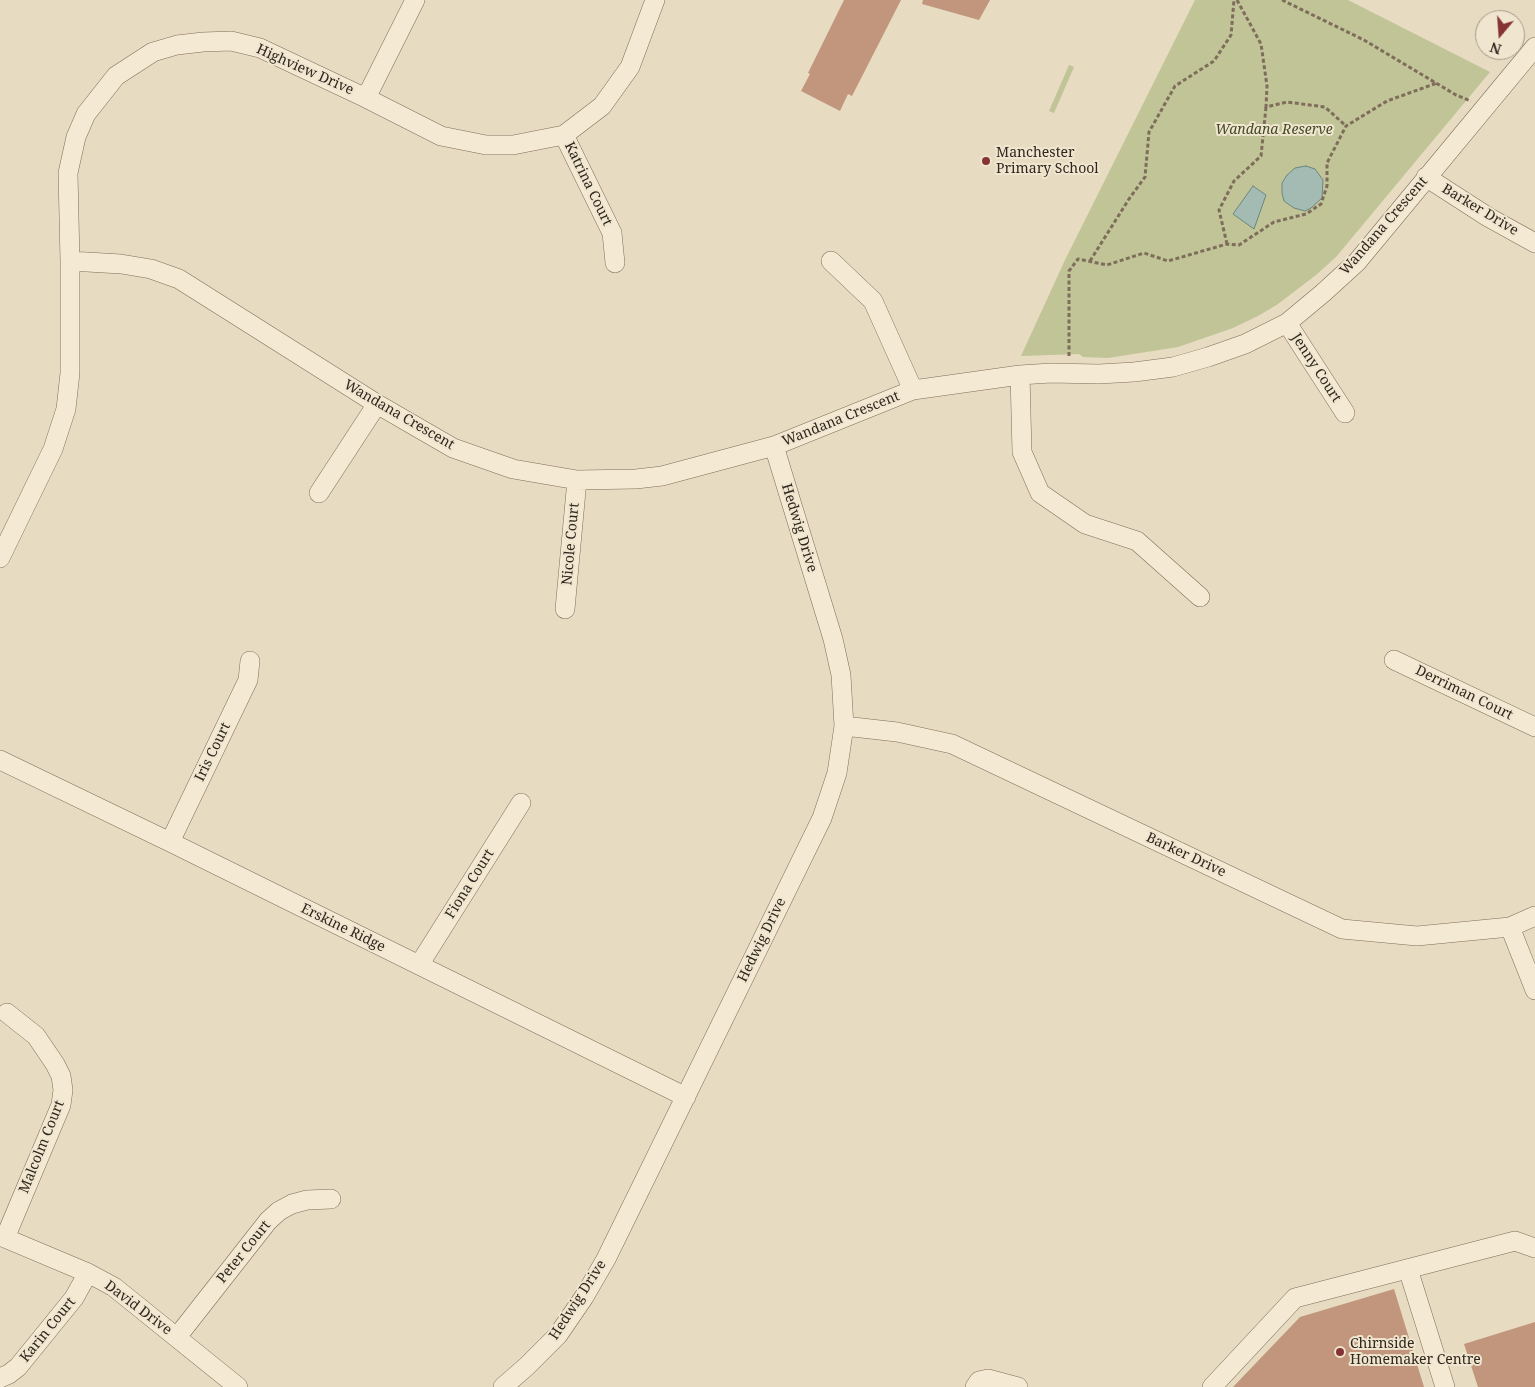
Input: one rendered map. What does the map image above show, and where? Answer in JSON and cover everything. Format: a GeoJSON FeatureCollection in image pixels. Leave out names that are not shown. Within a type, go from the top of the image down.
{"type":"FeatureCollection","features":[{"type":"Feature","properties":{"kind":"street"},"geometry":{"type":"LineString","coordinates":[[366,98],[415,0]]}},
{"type":"Feature","properties":{"kind":"street","name":"Highview Drive"},"geometry":{"type":"LineString","coordinates":[[0,558],[53,448],[66,409],[70,373],[68,173],[76,137],[86,114],[116,76],[153,52],[177,45],[231,41],[260,48],[441,136],[486,145],[513,144],[564,135],[602,106],[630,67],[655,0]]}},
{"type":"Feature","properties":{"kind":"street","name":"Wandana Crescent"},"geometry":{"type":"LineString","coordinates":[[70,261],[120,264],[151,269],[179,279],[377,404],[454,448],[513,470],[577,480],[636,479],[662,476],[774,446],[913,390],[1020,375],[1134,372],[1173,367],[1245,344],[1287,323],[1357,262],[1535,47]]}},
{"type":"Feature","properties":{"kind":"street","name":"Katrina Court"},"geometry":{"type":"LineString","coordinates":[[564,135],[612,233],[615,263]]}},
{"type":"Feature","properties":{"kind":"street","name":"Barker Drive"},"geometry":{"type":"LineString","coordinates":[[1426,177],[1488,217],[1535,243]]}},
{"type":"Feature","properties":{"kind":"street"},"geometry":{"type":"LineString","coordinates":[[831,260],[873,301],[913,390]]}},
{"type":"Feature","properties":{"kind":"street","name":"Jenny Court"},"geometry":{"type":"LineString","coordinates":[[1287,323],[1345,413]]}},
{"type":"Feature","properties":{"kind":"street"},"geometry":{"type":"LineString","coordinates":[[1020,375],[1022,452],[1040,494],[1085,524],[1137,541],[1200,597]]}},
{"type":"Feature","properties":{"kind":"street"},"geometry":{"type":"LineString","coordinates":[[319,493],[377,404]]}},
{"type":"Feature","properties":{"kind":"street","name":"Hedwig Drive"},"geometry":{"type":"LineString","coordinates":[[503,1387],[528,1366],[558,1336],[606,1259],[822,818],[837,772],[844,726],[841,674],[833,640],[774,446]]}},
{"type":"Feature","properties":{"kind":"street","name":"Nicole Court"},"geometry":{"type":"LineString","coordinates":[[565,609],[577,480]]}},
{"type":"Feature","properties":{"kind":"street","name":"Derriman Court"},"geometry":{"type":"LineString","coordinates":[[1394,660],[1535,727]]}},
{"type":"Feature","properties":{"kind":"street","name":"Iris Court"},"geometry":{"type":"LineString","coordinates":[[170,842],[248,680],[250,661]]}},
{"type":"Feature","properties":{"kind":"street","name":"Barker Drive"},"geometry":{"type":"LineString","coordinates":[[844,726],[897,732],[952,744],[1342,929],[1416,936],[1510,927],[1535,916]]}},
{"type":"Feature","properties":{"kind":"street","name":"Erskine Ridge"},"geometry":{"type":"LineString","coordinates":[[0,760],[686,1097]]}},
{"type":"Feature","properties":{"kind":"street","name":"Fiona Court"},"geometry":{"type":"LineString","coordinates":[[419,965],[521,803]]}},
{"type":"Feature","properties":{"kind":"street"},"geometry":{"type":"LineString","coordinates":[[1510,927],[1535,990]]}},
{"type":"Feature","properties":{"kind":"street","name":"Malcolm Court"},"geometry":{"type":"LineString","coordinates":[[2,1237],[61,1105],[63,1090],[61,1076],[36,1036],[7,1013]]}},
{"type":"Feature","properties":{"kind":"street","name":"Peter Court"},"geometry":{"type":"LineString","coordinates":[[177,1337],[268,1221],[279,1211],[292,1204],[307,1200],[331,1199]]}},
{"type":"Feature","properties":{"kind":"street","name":"David Drive"},"geometry":{"type":"LineString","coordinates":[[2,1237],[88,1273],[114,1287],[238,1387]]}},
{"type":"Feature","properties":{"kind":"street"},"geometry":{"type":"LineString","coordinates":[[1212,1387],[1296,1298],[1515,1241],[1535,1248]]}},
{"type":"Feature","properties":{"kind":"street"},"geometry":{"type":"LineString","coordinates":[[1408,1269],[1445,1387]]}},
{"type":"Feature","properties":{"kind":"street","name":"Karin Court"},"geometry":{"type":"LineString","coordinates":[[0,1378],[9,1374],[18,1366],[36,1345],[74,1298],[88,1273]]}},
{"type":"Feature","properties":{"kind":"street"},"geometry":{"type":"LineString","coordinates":[[975,1387],[978,1381],[988,1379],[1018,1387]]}},
{"type":"Feature","properties":{"kind":"path"},"geometry":{"type":"LineString","coordinates":[[1227,244],[1219,210],[1234,181],[1261,156],[1267,86],[1261,44],[1236,0]]}},
{"type":"Feature","properties":{"kind":"path"},"geometry":{"type":"LineString","coordinates":[[1090,261],[1145,177],[1149,132],[1175,86],[1214,61],[1231,35],[1236,0]]}},
{"type":"Feature","properties":{"kind":"path"},"geometry":{"type":"LineString","coordinates":[[1282,0],[1364,40],[1456,95],[1485,106]]}},
{"type":"Feature","properties":{"kind":"path"},"geometry":{"type":"LineString","coordinates":[[1069,373],[1069,271],[1078,260],[1107,264],[1144,254],[1168,261],[1227,244],[1239,245],[1274,222],[1306,214],[1321,204],[1327,186],[1327,163],[1346,126],[1387,101],[1437,84]]}},
{"type":"Feature","properties":{"kind":"path"},"geometry":{"type":"LineString","coordinates":[[1266,107],[1287,102],[1325,107],[1346,126]]}},
{"type":"Feature","properties":{"kind":"green space","name":"Wandana Reserve"},"geometry":{"type":"Polygon","coordinates":[[[1195,0],[1348,0],[1490,72],[1336,257],[1278,304],[1233,328],[1178,347],[1108,358],[1083,357],[1079,354],[1021,356],[1065,260],[1195,0]]]}},
{"type":"Feature","properties":{"kind":"green space"},"geometry":{"type":"Polygon","coordinates":[[[1069,65],[1074,67],[1054,113],[1049,111],[1069,65]]]}},
{"type":"Feature","properties":{"kind":"water"},"geometry":{"type":"Polygon","coordinates":[[[1306,166],[1315,169],[1323,180],[1322,198],[1305,211],[1294,208],[1284,201],[1282,183],[1295,168],[1306,166]]]}},
{"type":"Feature","properties":{"kind":"water"},"geometry":{"type":"Polygon","coordinates":[[[1253,186],[1266,195],[1254,229],[1233,214],[1253,186]]]}},
{"type":"Feature","properties":{"kind":"building"},"geometry":{"type":"Polygon","coordinates":[[[844,0],[901,0],[852,96],[848,94],[840,111],[801,91],[844,0]]]}},
{"type":"Feature","properties":{"kind":"building"},"geometry":{"type":"Polygon","coordinates":[[[923,0],[990,0],[979,20],[922,4],[923,0]]]}},
{"type":"Feature","properties":{"kind":"building","name":"Chirnside Homemaker Centre"},"geometry":{"type":"Polygon","coordinates":[[[1394,1289],[1424,1387],[1233,1387],[1300,1317],[1394,1289]]]}},
{"type":"Feature","properties":{"kind":"building"},"geometry":{"type":"Polygon","coordinates":[[[1535,1322],[1535,1387],[1478,1387],[1464,1344],[1535,1322]]]}},
{"type":"Feature","properties":{"kind":"place","name":"Manchester Primary School"},"geometry":{"type":"Point","coordinates":[986,161]}},
{"type":"Feature","properties":{"kind":"place","name":"Chirnside Homemaker Centre"},"geometry":{"type":"Point","coordinates":[1340,1352]}}]}
